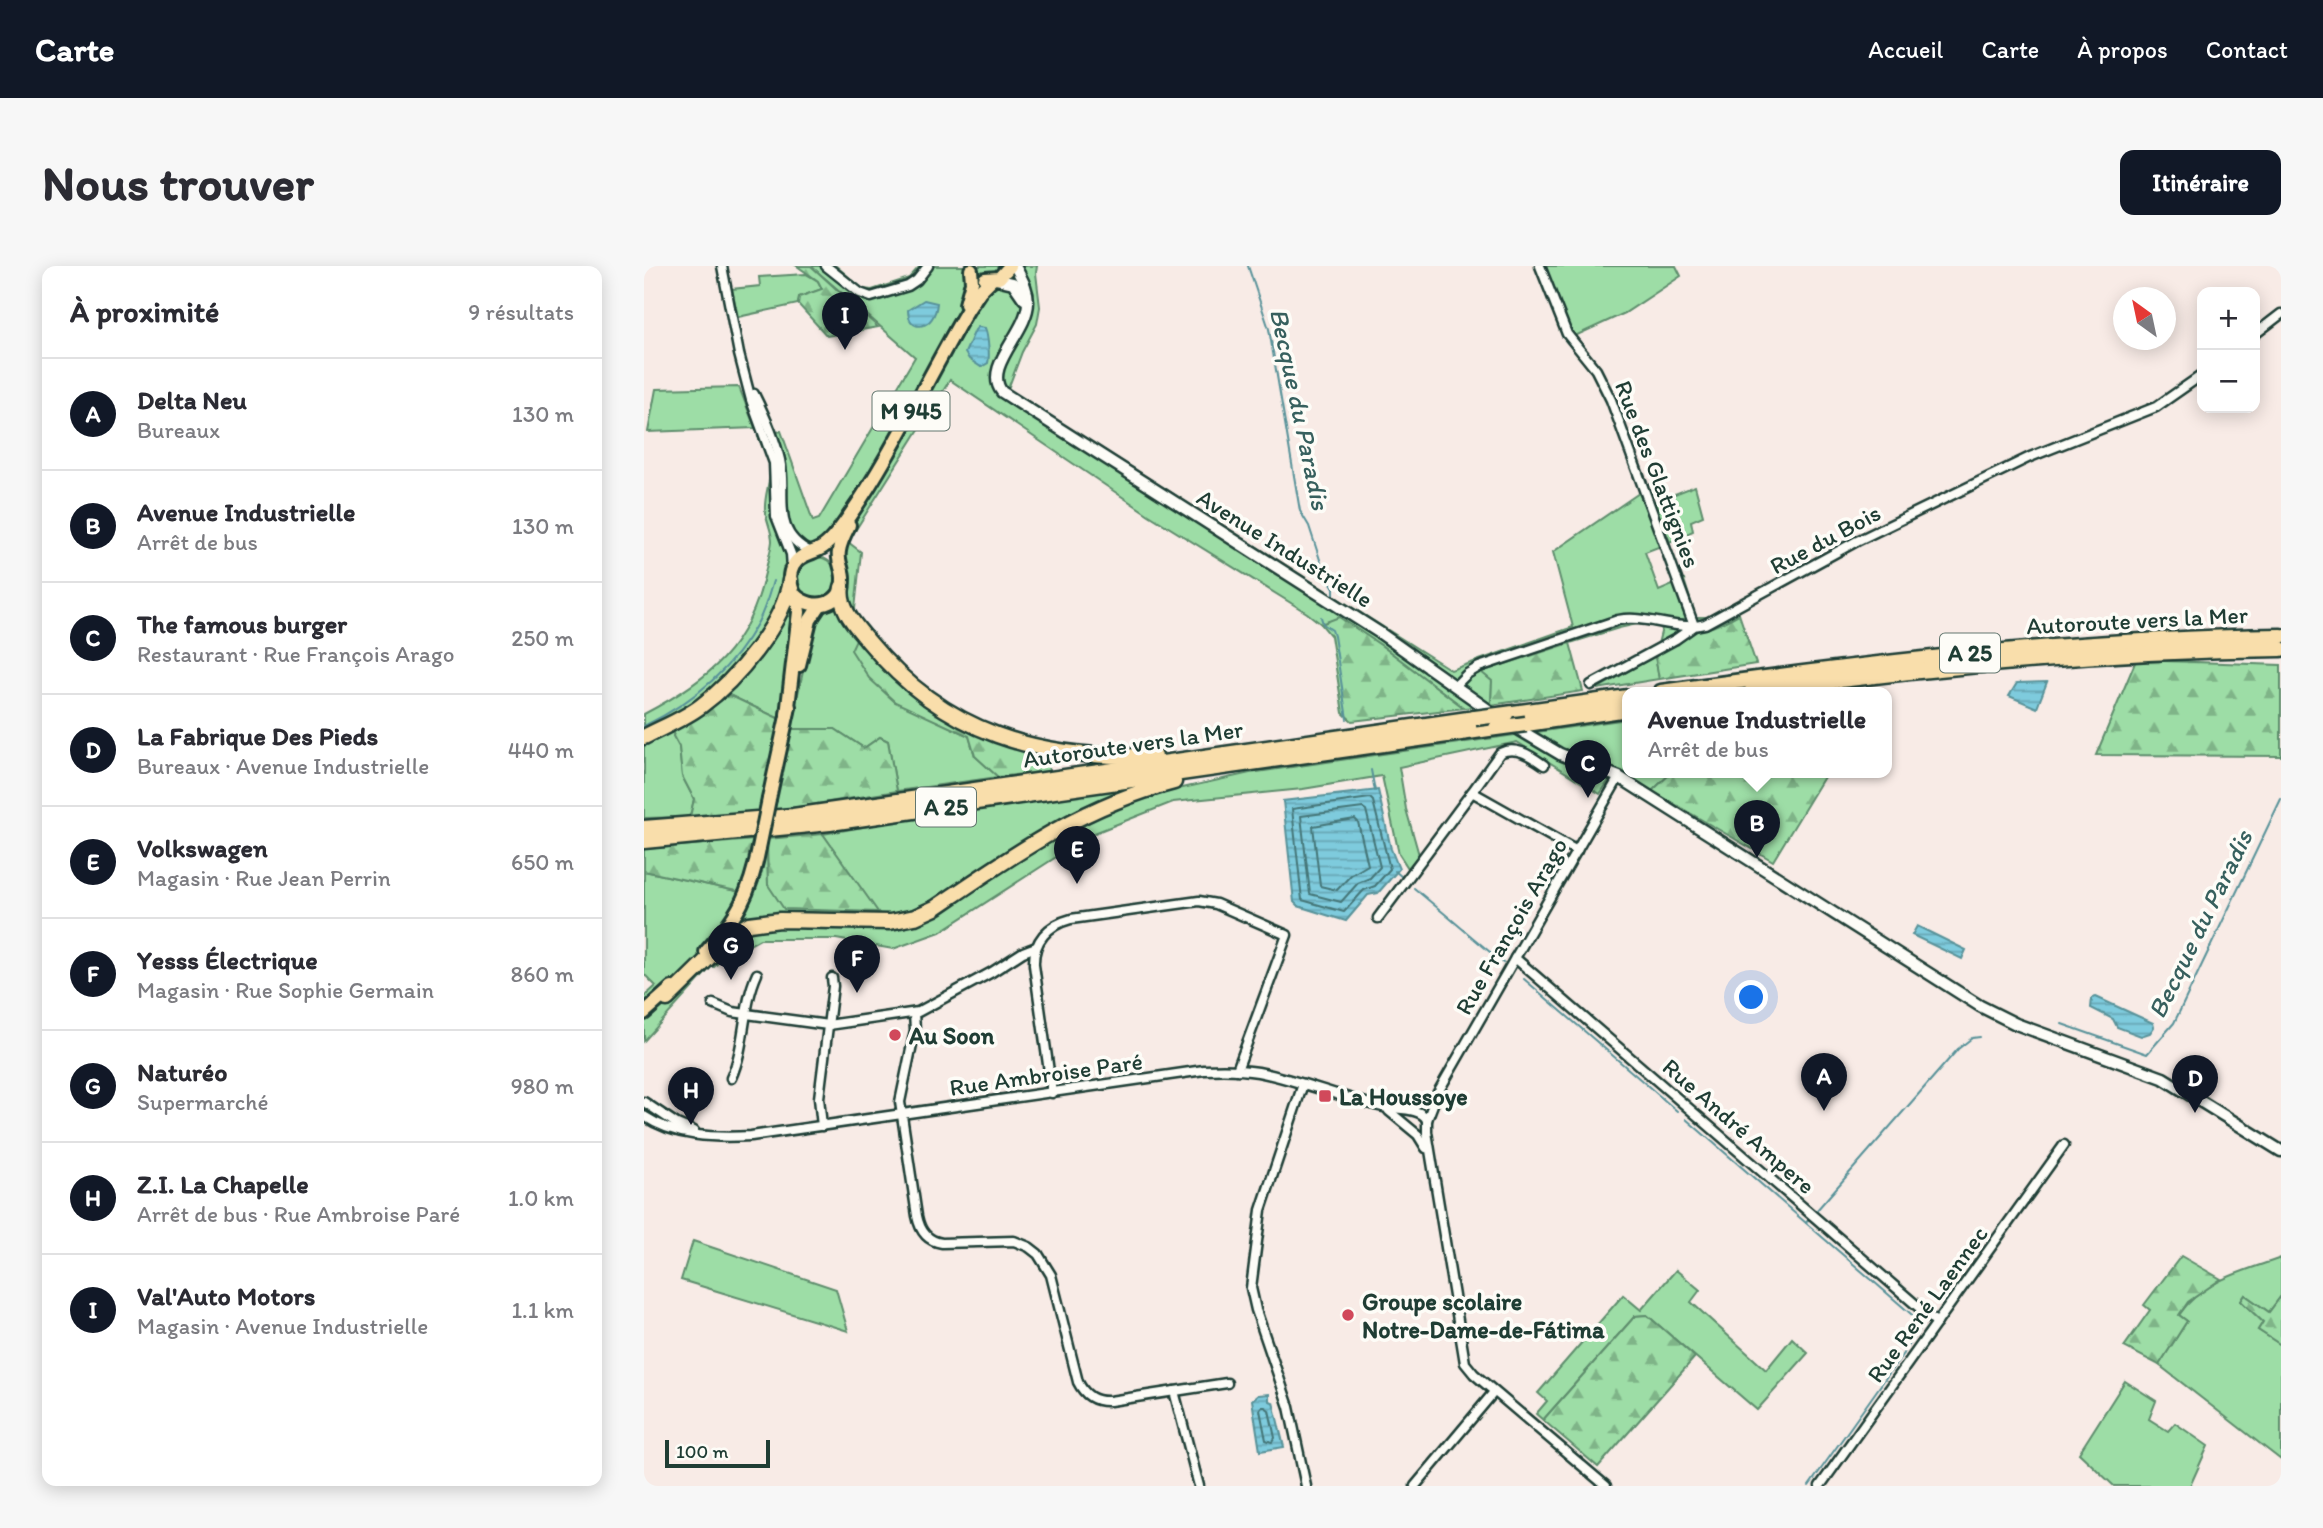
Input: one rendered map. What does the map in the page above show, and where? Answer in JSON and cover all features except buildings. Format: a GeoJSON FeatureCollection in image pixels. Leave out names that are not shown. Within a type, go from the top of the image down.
{"type":"FeatureCollection","features":[{"type":"Feature","properties":{"kind":"highway"},"geometry":{"type":"LineString","coordinates":[[644,737],[699,707],[730,680],[768,632],[783,604],[791,574]]}},
{"type":"Feature","properties":{"kind":"highway"},"geometry":{"type":"LineString","coordinates":[[842,587],[840,599],[844,608],[889,664],[933,702],[979,728],[1024,745],[1069,754],[1116,757],[1185,754],[1197,758]]}},
{"type":"Feature","properties":{"kind":"highway","name":"Autoroute vers la Mer"},"geometry":{"type":"LineString","coordinates":[[1696,687],[1813,670],[1987,652],[2151,640],[2281,636]]}},
{"type":"Feature","properties":{"kind":"highway","name":"A 25"},"geometry":{"type":"LineString","coordinates":[[1789,687],[1880,675],[2030,661],[2171,652],[2281,649]]}},
{"type":"Feature","properties":{"kind":"highway","name":"Autoroute vers la Mer"},"geometry":{"type":"LineString","coordinates":[[644,828],[793,816],[1622,697]]}},
{"type":"Feature","properties":{"kind":"highway","name":"A 25"},"geometry":{"type":"LineString","coordinates":[[644,841],[799,827],[1622,710]]}},
{"type":"Feature","properties":{"kind":"highway"},"geometry":{"type":"LineString","coordinates":[[667,999],[735,932],[749,924],[780,920],[890,922],[915,917],[935,908],[1050,831],[1089,812],[1154,787],[1247,764]]}},
{"type":"Feature","properties":{"kind":"main road"},"geometry":{"type":"LineString","coordinates":[[970,268],[980,278],[994,279],[1013,266]]}},
{"type":"Feature","properties":{"kind":"main road","name":"M 945"},"geometry":{"type":"LineString","coordinates":[[954,332],[971,289],[970,268]]}},
{"type":"Feature","properties":{"kind":"main road","name":"M 945"},"geometry":{"type":"LineString","coordinates":[[840,566],[840,546],[866,490],[975,297],[994,279]]}},
{"type":"Feature","properties":{"kind":"main road","name":"M 945"},"geometry":{"type":"LineString","coordinates":[[813,552],[828,543],[840,529],[866,490]]}},
{"type":"Feature","properties":{"kind":"main road"},"geometry":{"type":"LineString","coordinates":[[787,715],[799,613],[795,595],[791,574],[799,558],[813,552],[828,554],[840,566],[843,574],[842,587],[832,601],[820,605],[804,603],[795,595]]}},
{"type":"Feature","properties":{"kind":"main road"},"geometry":{"type":"LineString","coordinates":[[644,1013],[695,965],[728,926],[742,904],[752,880],[810,620],[820,605]]}},
{"type":"Feature","properties":{"kind":"main road"},"geometry":{"type":"LineString","coordinates":[[644,1025],[683,977]]}},
{"type":"Feature","properties":{"kind":"street"},"geometry":{"type":"LineString","coordinates":[[722,266],[745,377],[774,463],[776,516],[791,554],[791,574]]}},
{"type":"Feature","properties":{"kind":"street"},"geometry":{"type":"LineString","coordinates":[[827,266],[857,291],[871,298],[908,286],[928,267]]}},
{"type":"Feature","properties":{"kind":"street"},"geometry":{"type":"LineString","coordinates":[[1013,266],[1026,290],[1027,310]]}},
{"type":"Feature","properties":{"kind":"street","name":"Rue des Glattignies"},"geometry":{"type":"LineString","coordinates":[[1540,266],[1567,334],[1596,370],[1611,400],[1691,615],[1693,627]]}},
{"type":"Feature","properties":{"kind":"street"},"geometry":{"type":"LineString","coordinates":[[994,279],[1016,285],[1027,310]]}},
{"type":"Feature","properties":{"kind":"street","name":"Avenue Industrielle"},"geometry":{"type":"LineString","coordinates":[[1027,310],[1024,322],[997,369],[997,384],[1004,394],[1380,633],[1545,746],[1619,777],[1980,1006],[2016,1024],[2164,1079],[2281,1151]]}},
{"type":"Feature","properties":{"kind":"street"},"geometry":{"type":"LineString","coordinates":[[2260,330],[2281,314]]}},
{"type":"Feature","properties":{"kind":"street"},"geometry":{"type":"LineString","coordinates":[[745,377],[757,399],[779,458],[783,479],[783,521],[796,542],[813,552]]}},
{"type":"Feature","properties":{"kind":"street","name":"Rue du Bois"},"geometry":{"type":"LineString","coordinates":[[1591,685],[1693,627],[1716,619],[1857,541],[2030,457],[2150,410],[2197,378]]}},
{"type":"Feature","properties":{"kind":"street"},"geometry":{"type":"LineString","coordinates":[[1455,686],[1479,667],[1618,620],[1640,619],[1693,627]]}},
{"type":"Feature","properties":{"kind":"street"},"geometry":{"type":"LineString","coordinates":[[1378,918],[1500,753],[1517,750],[1544,765]]}},
{"type":"Feature","properties":{"kind":"street","name":"Rue François Arago"},"geometry":{"type":"LineString","coordinates":[[1416,1112],[1428,1105],[1437,1094],[1619,777]]}},
{"type":"Feature","properties":{"kind":"street"},"geometry":{"type":"LineString","coordinates":[[1472,792],[1577,851]]}},
{"type":"Feature","properties":{"kind":"street"},"geometry":{"type":"LineString","coordinates":[[1052,1093],[1034,965],[1036,947],[1046,932],[1066,920],[1199,901],[1216,904],[1287,935],[1237,1070]]}},
{"type":"Feature","properties":{"kind":"street"},"geometry":{"type":"LineString","coordinates":[[713,1004],[727,1011],[828,1024],[914,1013],[926,1009],[1036,947]]}},
{"type":"Feature","properties":{"kind":"street","name":"Rue André Ampere"},"geometry":{"type":"LineString","coordinates":[[1515,958],[1937,1323]]}},
{"type":"Feature","properties":{"kind":"street"},"geometry":{"type":"LineString","coordinates":[[731,1078],[738,1059],[750,991],[757,974]]}},
{"type":"Feature","properties":{"kind":"street"},"geometry":{"type":"LineString","coordinates":[[822,1126],[819,1103],[832,978]]}},
{"type":"Feature","properties":{"kind":"street"},"geometry":{"type":"LineString","coordinates":[[914,1013],[915,1030],[901,1099],[921,1230],[934,1242],[942,1244],[1014,1241],[1024,1244],[1038,1254],[1051,1275],[1078,1382],[1090,1397],[1104,1401],[1227,1383]]}},
{"type":"Feature","properties":{"kind":"street","name":"Rue Ambroise Paré"},"geometry":{"type":"LineString","coordinates":[[644,1116],[672,1130],[710,1135],[751,1136],[1204,1070],[1262,1073],[1383,1107],[1416,1112]]}},
{"type":"Feature","properties":{"kind":"street"},"geometry":{"type":"LineString","coordinates":[[1303,1084],[1261,1210],[1251,1288],[1291,1414],[1306,1486]]}},
{"type":"Feature","properties":{"kind":"street","name":"Rue François Arago"},"geometry":{"type":"LineString","coordinates":[[1437,1094],[1427,1122],[1429,1158],[1463,1358],[1471,1371],[1494,1392],[1605,1486]]}},
{"type":"Feature","properties":{"kind":"street","name":"Rue Ambroise Paré"},"geometry":{"type":"LineString","coordinates":[[644,1102],[681,1126],[710,1135]]}},
{"type":"Feature","properties":{"kind":"street","name":"Rue Ambroise Paré"},"geometry":{"type":"LineString","coordinates":[[1383,1107],[1402,1119],[1410,1128]]}},
{"type":"Feature","properties":{"kind":"street"},"geometry":{"type":"LineString","coordinates":[[1416,1112],[1424,1114],[1427,1122],[1420,1131],[1410,1128],[1407,1119],[1416,1112]]}},
{"type":"Feature","properties":{"kind":"street","name":"Rue François Arago"},"geometry":{"type":"LineString","coordinates":[[1410,1128],[1423,1141],[1429,1158]]}},
{"type":"Feature","properties":{"kind":"street","name":"Rue René Laennec"},"geometry":{"type":"LineString","coordinates":[[1821,1486],[2064,1145]]}},
{"type":"Feature","properties":{"kind":"street"},"geometry":{"type":"LineString","coordinates":[[1174,1391],[1199,1486]]}},
{"type":"Feature","properties":{"kind":"street"},"geometry":{"type":"LineString","coordinates":[[1415,1486],[1494,1392]]}},
{"type":"Feature","properties":{"kind":"green space"},"geometry":{"type":"Polygon","coordinates":[[[797,266],[811,266],[878,327],[827,336],[798,304],[799,297],[822,289],[818,281],[797,266]]]}},
{"type":"Feature","properties":{"kind":"green space"},"geometry":{"type":"Polygon","coordinates":[[[811,266],[836,266],[863,289],[872,290],[909,278],[920,266],[1037,266],[1040,307],[1037,324],[1022,352],[1008,389],[1451,670],[1573,627],[1553,552],[1639,493],[1661,546],[1645,552],[1659,591],[1684,580],[1696,617],[1708,617],[1734,603],[1739,614],[1720,625],[1697,632],[1637,624],[1518,659],[1482,672],[1492,681],[1491,705],[1464,708],[1382,646],[1339,618],[1321,624],[1149,515],[950,380],[848,542],[861,552],[855,609],[845,598],[842,549],[827,540],[820,545],[808,546],[796,537],[783,542],[787,558],[782,579],[793,607],[782,720],[729,695],[676,728],[673,736],[679,746],[682,776],[694,799],[690,817],[644,818],[644,714],[688,688],[723,658],[737,641],[758,599],[772,541],[765,510],[770,467],[758,437],[781,431],[813,521],[819,519],[915,357],[811,266]]]}},
{"type":"Feature","properties":{"kind":"green space"},"geometry":{"type":"Polygon","coordinates":[[[1545,266],[1676,266],[1681,276],[1625,313],[1573,337],[1545,266]]]}},
{"type":"Feature","properties":{"kind":"green space"},"geometry":{"type":"Polygon","coordinates":[[[806,274],[818,281],[822,289],[799,297],[798,304],[738,317],[732,289],[760,286],[759,277],[806,274]]]}},
{"type":"Feature","properties":{"kind":"green space"},"geometry":{"type":"Polygon","coordinates":[[[739,387],[755,428],[648,432],[656,389],[739,387]]]}},
{"type":"Feature","properties":{"kind":"green space"},"geometry":{"type":"Polygon","coordinates":[[[1695,486],[1703,516],[1691,521],[1693,531],[1670,542],[1654,502],[1695,486]]]}},
{"type":"Feature","properties":{"kind":"green space"},"geometry":{"type":"Polygon","coordinates":[[[816,557],[831,563],[837,578],[831,593],[816,599],[801,593],[795,578],[801,563],[816,557]]]}},
{"type":"Feature","properties":{"kind":"green space"},"geometry":{"type":"Polygon","coordinates":[[[837,603],[927,716],[969,736],[975,756],[998,777],[897,791],[888,741],[880,737],[864,748],[835,729],[790,729],[814,623],[824,609],[837,603]]]}},
{"type":"Feature","properties":{"kind":"green space"},"geometry":{"type":"Polygon","coordinates":[[[1739,614],[1756,664],[1659,679],[1655,656],[1662,628],[1702,630],[1739,614]]]}},
{"type":"Feature","properties":{"kind":"green space"},"geometry":{"type":"Polygon","coordinates":[[[1339,617],[1464,708],[1352,721],[1343,713],[1331,636],[1321,624],[1339,617]]]}},
{"type":"Feature","properties":{"kind":"green space"},"geometry":{"type":"Polygon","coordinates":[[[858,635],[976,733],[1048,756],[1049,771],[998,777],[975,756],[969,736],[895,702],[869,678],[851,650],[858,635]]]}},
{"type":"Feature","properties":{"kind":"green space"},"geometry":{"type":"Polygon","coordinates":[[[1570,643],[1583,691],[1491,705],[1492,681],[1481,672],[1570,643]]]}},
{"type":"Feature","properties":{"kind":"green space"},"geometry":{"type":"Polygon","coordinates":[[[1655,656],[1659,679],[1597,689],[1655,656]]]}},
{"type":"Feature","properties":{"kind":"green space"},"geometry":{"type":"Polygon","coordinates":[[[2136,660],[2281,665],[2281,756],[2096,755],[2136,660]]]}},
{"type":"Feature","properties":{"kind":"green space"},"geometry":{"type":"Polygon","coordinates":[[[729,695],[782,720],[760,813],[690,817],[694,799],[682,776],[679,747],[673,736],[676,728],[729,695]]]}},
{"type":"Feature","properties":{"kind":"green space"},"geometry":{"type":"Polygon","coordinates":[[[1622,720],[1622,774],[1616,770],[1600,794],[1517,742],[1399,767],[1406,809],[1419,855],[1408,868],[1399,854],[1382,776],[1303,789],[1173,802],[1092,834],[940,932],[893,949],[836,939],[760,939],[712,966],[644,1041],[644,997],[656,986],[644,974],[644,871],[741,892],[751,862],[754,840],[767,839],[768,885],[877,912],[823,834],[1135,786],[1142,797],[1250,773],[1622,720]]]}},
{"type":"Feature","properties":{"kind":"green space"},"geometry":{"type":"Polygon","coordinates":[[[790,729],[835,729],[864,748],[880,737],[888,741],[897,791],[773,811],[790,729]]]}},
{"type":"Feature","properties":{"kind":"green space"},"geometry":{"type":"Polygon","coordinates":[[[1630,778],[1666,778],[1652,791],[1630,778]]]}},
{"type":"Feature","properties":{"kind":"green space"},"geometry":{"type":"Polygon","coordinates":[[[1666,778],[1823,778],[1773,861],[1652,791],[1666,778]]]}},
{"type":"Feature","properties":{"kind":"green space"},"geometry":{"type":"Polygon","coordinates":[[[823,834],[878,912],[784,909],[768,885],[767,839],[823,834]]]}},
{"type":"Feature","properties":{"kind":"green space"},"geometry":{"type":"Polygon","coordinates":[[[754,840],[751,862],[741,892],[644,871],[644,849],[754,840]]]}},
{"type":"Feature","properties":{"kind":"green space"},"geometry":{"type":"Polygon","coordinates":[[[693,1241],[836,1289],[848,1331],[681,1280],[693,1241]]]}},
{"type":"Feature","properties":{"kind":"green space"},"geometry":{"type":"Polygon","coordinates":[[[2181,1256],[2221,1279],[2188,1302],[2179,1315],[2187,1321],[2159,1365],[2124,1347],[2150,1310],[2144,1305],[2181,1256]]]}},
{"type":"Feature","properties":{"kind":"green space"},"geometry":{"type":"Polygon","coordinates":[[[2281,1258],[2281,1296],[2269,1312],[2245,1295],[2241,1301],[2263,1322],[2258,1330],[2281,1345],[2281,1460],[2159,1365],[2187,1321],[2179,1315],[2188,1303],[2211,1285],[2281,1258]]]}},
{"type":"Feature","properties":{"kind":"green space"},"geometry":{"type":"Polygon","coordinates":[[[1676,1270],[1700,1290],[1691,1302],[1766,1370],[1792,1338],[1808,1353],[1757,1410],[1647,1315],[1635,1316],[1543,1420],[1536,1414],[1547,1401],[1538,1393],[1623,1295],[1641,1310],[1676,1270]]]}},
{"type":"Feature","properties":{"kind":"green space"},"geometry":{"type":"Polygon","coordinates":[[[2245,1295],[2269,1312],[2281,1296],[2281,1345],[2258,1330],[2263,1322],[2241,1301],[2245,1295]]]}},
{"type":"Feature","properties":{"kind":"green space"},"geometry":{"type":"Polygon","coordinates":[[[1647,1315],[1695,1357],[1598,1467],[1543,1420],[1635,1316],[1647,1315]]]}},
{"type":"Feature","properties":{"kind":"green space"},"geometry":{"type":"Polygon","coordinates":[[[2125,1381],[2156,1401],[2149,1419],[2168,1431],[2175,1423],[2208,1446],[2190,1486],[2114,1486],[2079,1453],[2125,1381]]]}},
{"type":"Feature","properties":{"kind":"water"},"geometry":{"type":"Polygon","coordinates":[[[924,300],[937,303],[932,319],[922,326],[912,323],[908,310],[924,300]]]}},
{"type":"Feature","properties":{"kind":"water"},"geometry":{"type":"Polygon","coordinates":[[[978,327],[985,328],[989,356],[988,363],[981,367],[965,353],[978,327]]]}},
{"type":"Feature","properties":{"kind":"water"},"geometry":{"type":"Polygon","coordinates":[[[2047,682],[2037,708],[2009,696],[2017,683],[2047,682]]]}},
{"type":"Feature","properties":{"kind":"water"},"geometry":{"type":"Polygon","coordinates":[[[1378,790],[1391,849],[1399,869],[1378,893],[1368,895],[1346,921],[1298,906],[1294,902],[1283,801],[1378,790]]]}},
{"type":"Feature","properties":{"kind":"water"},"geometry":{"type":"Polygon","coordinates":[[[1917,926],[1966,950],[1962,959],[1912,935],[1917,926]]]}},
{"type":"Feature","properties":{"kind":"water"},"geometry":{"type":"Polygon","coordinates":[[[2096,997],[2153,1023],[2154,1027],[2150,1033],[2141,1036],[2117,1027],[2113,1019],[2091,1008],[2092,998],[2096,997]]]}},
{"type":"Feature","properties":{"kind":"water"},"geometry":{"type":"Polygon","coordinates":[[[1269,1394],[1284,1447],[1260,1451],[1252,1400],[1258,1395],[1269,1394]]]}},
{"type":"Feature","properties":{"kind":"waterway","name":"Becque du Paradis"},"geometry":{"type":"LineString","coordinates":[[1248,266],[1269,329],[1300,511],[1309,526],[1323,569],[1334,588],[1334,597]]}},
{"type":"Feature","properties":{"kind":"waterway"},"geometry":{"type":"LineString","coordinates":[[644,726],[694,695],[736,655],[758,622],[773,581]]}},
{"type":"Feature","properties":{"kind":"waterway","name":"Becque du Paradis"},"geometry":{"type":"LineString","coordinates":[[1321,617],[1323,624],[1332,630],[1334,636],[1347,719]]}},
{"type":"Feature","properties":{"kind":"waterway","name":"Becque du Paradis"},"geometry":{"type":"LineString","coordinates":[[1371,770],[1375,791]]}},
{"type":"Feature","properties":{"kind":"waterway","name":"Becque du Paradis"},"geometry":{"type":"LineString","coordinates":[[2062,1024],[2147,1054],[2174,1023],[2281,799]]}},
{"type":"Feature","properties":{"kind":"waterway","name":"Becque du Paradis"},"geometry":{"type":"LineString","coordinates":[[1395,871],[1402,877]]}},
{"type":"Feature","properties":{"kind":"waterway","name":"Becque du Paradis"},"geometry":{"type":"LineString","coordinates":[[1414,888],[1503,963]]}},
{"type":"Feature","properties":{"kind":"waterway","name":"Becque du Paradis"},"geometry":{"type":"LineString","coordinates":[[1524,979],[1677,1111]]}},
{"type":"Feature","properties":{"kind":"waterway","name":"Becque du Paradis"},"geometry":{"type":"LineString","coordinates":[[1817,1210],[1958,1049],[1972,1038],[1980,1037]]}},
{"type":"Feature","properties":{"kind":"waterway","name":"Becque du Paradis"},"geometry":{"type":"LineString","coordinates":[[1686,1119],[1806,1223],[1808,1220]]}},
{"type":"Feature","properties":{"kind":"waterway"},"geometry":{"type":"LineString","coordinates":[[1806,1223],[1918,1320],[1920,1325],[1919,1331],[1809,1486]]}},
{"type":"Feature","properties":{"kind":"place","name":"Val'Auto Motors"},"geometry":{"type":"Point","coordinates":[845,350]}},
{"type":"Feature","properties":{"kind":"place","name":"The famous burger"},"geometry":{"type":"Point","coordinates":[1588,798]}},
{"type":"Feature","properties":{"kind":"place","name":"Avenue Industrielle"},"geometry":{"type":"Point","coordinates":[1757,858]}},
{"type":"Feature","properties":{"kind":"place","name":"Volkswagen"},"geometry":{"type":"Point","coordinates":[1077,884]}},
{"type":"Feature","properties":{"kind":"place","name":"Naturéo"},"geometry":{"type":"Point","coordinates":[731,980]}},
{"type":"Feature","properties":{"kind":"place","name":"Yesss Électrique"},"geometry":{"type":"Point","coordinates":[857,993]}},
{"type":"Feature","properties":{"kind":"place","name":"Au Soon"},"geometry":{"type":"Point","coordinates":[895,1035]}},
{"type":"Feature","properties":{"kind":"place","name":"La Houssoye"},"geometry":{"type":"Point","coordinates":[1325,1096]}},
{"type":"Feature","properties":{"kind":"place","name":"Delta Neu"},"geometry":{"type":"Point","coordinates":[1824,1111]}},
{"type":"Feature","properties":{"kind":"place","name":"La Fabrique Des Pieds"},"geometry":{"type":"Point","coordinates":[2195,1113]}},
{"type":"Feature","properties":{"kind":"place","name":"Z.I. La Chapelle"},"geometry":{"type":"Point","coordinates":[691,1125]}},
{"type":"Feature","properties":{"kind":"place","name":"Groupe scolaire Notre-Dame-de-Fátima"},"geometry":{"type":"Point","coordinates":[1348,1315]}}]}
